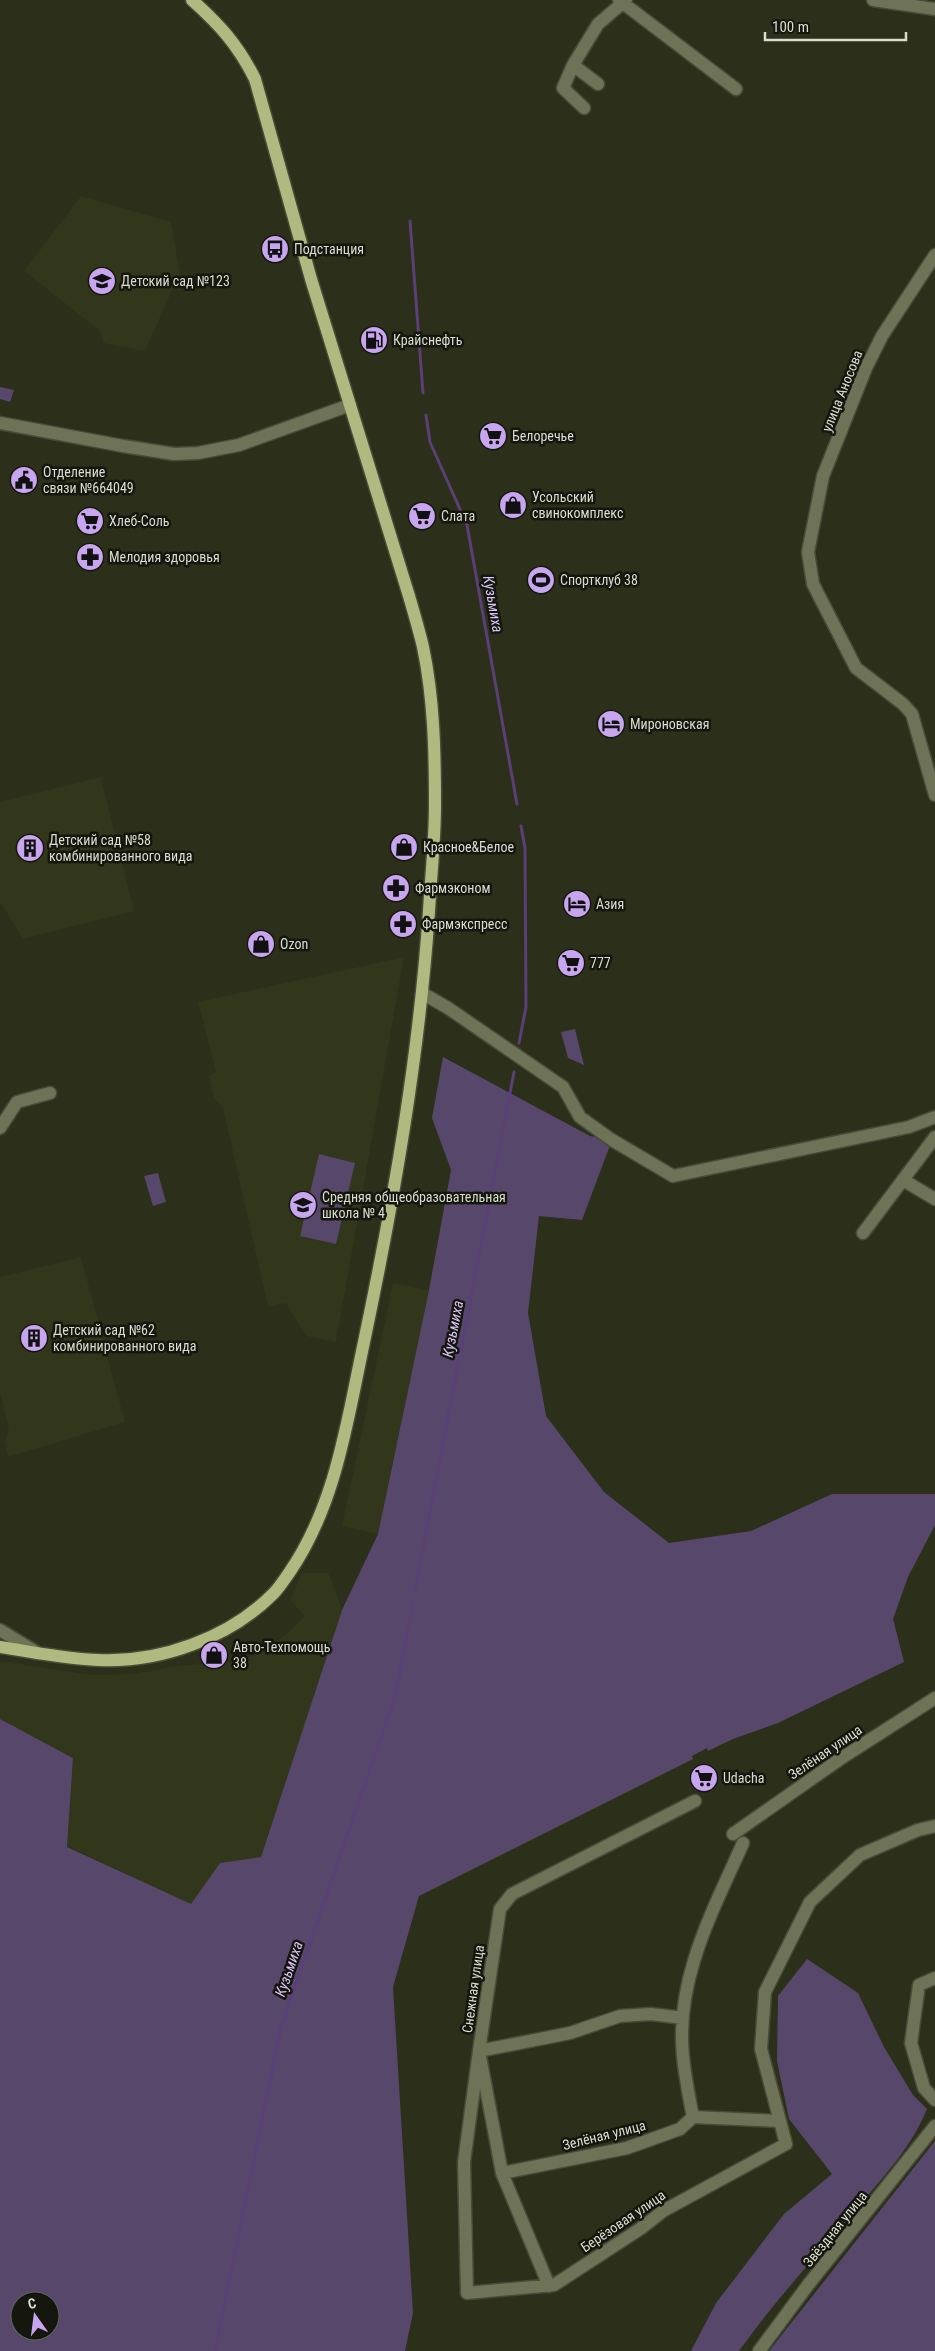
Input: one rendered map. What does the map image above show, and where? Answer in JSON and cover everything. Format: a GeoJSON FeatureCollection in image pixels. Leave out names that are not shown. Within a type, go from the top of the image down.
{"type":"FeatureCollection","features":[{"type":"Feature","properties":{"kind":"main road"},"geometry":{"type":"LineString","coordinates":[[192,0],[213,18]]}},
{"type":"Feature","properties":{"kind":"main road"},"geometry":{"type":"LineString","coordinates":[[0,1647],[73,1659],[131,1660],[159,1655],[217,1634],[251,1614],[276,1592],[298,1560],[316,1526],[330,1490],[347,1421],[389,1222],[406,1121],[422,993],[435,815],[433,731],[430,691],[423,647],[298,234],[255,80],[235,43],[213,18],[201,0]]}},
{"type":"Feature","properties":{"kind":"street"},"geometry":{"type":"LineString","coordinates":[[873,0],[935,9]]}},
{"type":"Feature","properties":{"kind":"street"},"geometry":{"type":"LineString","coordinates":[[584,108],[563,88],[573,65],[598,24],[623,1],[736,89]]}},
{"type":"Feature","properties":{"kind":"street"},"geometry":{"type":"LineString","coordinates":[[573,65],[598,84]]}},
{"type":"Feature","properties":{"kind":"street","name":"улица Аносова"},"geometry":{"type":"LineString","coordinates":[[935,255],[882,336],[866,368],[823,476],[808,552],[814,584],[856,668],[903,704],[912,714],[935,795]]}},
{"type":"Feature","properties":{"kind":"street"},"geometry":{"type":"LineString","coordinates":[[1,423],[123,446],[174,454],[198,454],[239,445],[350,406]]}},
{"type":"Feature","properties":{"kind":"street"},"geometry":{"type":"LineString","coordinates":[[422,993],[448,1008],[563,1087],[580,1117],[612,1140],[673,1176],[909,1127],[935,1117]]}},
{"type":"Feature","properties":{"kind":"street"},"geometry":{"type":"LineString","coordinates":[[0,1128],[17,1102],[50,1093]]}},
{"type":"Feature","properties":{"kind":"street"},"geometry":{"type":"LineString","coordinates":[[863,1233],[935,1138]]}},
{"type":"Feature","properties":{"kind":"street"},"geometry":{"type":"LineString","coordinates":[[903,1180],[935,1199]]}},
{"type":"Feature","properties":{"kind":"street"},"geometry":{"type":"LineString","coordinates":[[0,1630],[38,1654]]}},
{"type":"Feature","properties":{"kind":"street","name":"Зелёная улица"},"geometry":{"type":"LineString","coordinates":[[733,1834],[840,1758],[935,1698]]}},
{"type":"Feature","properties":{"kind":"street","name":"Снежная улица"},"geometry":{"type":"LineString","coordinates":[[548,2286],[502,2173],[479,2051],[500,1909],[512,1894],[695,1801]]}},
{"type":"Feature","properties":{"kind":"street"},"geometry":{"type":"LineString","coordinates":[[744,1843],[699,1943],[687,1983],[683,2018],[683,2056],[693,2117],[780,2121],[761,2049],[765,1992],[810,1902],[860,1855],[918,1830],[935,1826]]}},
{"type":"Feature","properties":{"kind":"street"},"geometry":{"type":"LineString","coordinates":[[935,1978],[919,1985],[910,2044],[924,2088],[935,2100]]}},
{"type":"Feature","properties":{"kind":"street"},"geometry":{"type":"LineString","coordinates":[[479,2051],[570,2033],[620,2016],[651,2014],[683,2018]]}},
{"type":"Feature","properties":{"kind":"street","name":"Берёзовая улица"},"geometry":{"type":"LineString","coordinates":[[479,2051],[464,2162],[467,2293],[554,2285],[663,2211],[786,2144],[780,2121]]}},
{"type":"Feature","properties":{"kind":"street","name":"Зелёная улица"},"geometry":{"type":"LineString","coordinates":[[502,2173],[635,2145],[680,2129],[693,2117]]}},
{"type":"Feature","properties":{"kind":"street","name":"Звёздная улица"},"geometry":{"type":"LineString","coordinates":[[759,2351],[808,2285],[935,2126]]}},
{"type":"Feature","properties":{"kind":"shaded area"},"geometry":{"type":"Polygon","coordinates":[[[81,196],[171,222],[180,273],[145,351],[103,343],[100,331],[24,271],[81,196]]]}},
{"type":"Feature","properties":{"kind":"shaded area"},"geometry":{"type":"Polygon","coordinates":[[[0,387],[14,390],[10,402],[0,399],[0,387]]]}},
{"type":"Feature","properties":{"kind":"shaded area"},"geometry":{"type":"Polygon","coordinates":[[[101,777],[134,911],[23,939],[0,902],[0,802],[101,777]]]}},
{"type":"Feature","properties":{"kind":"shaded area","name":"Средняя общеобразовательная школа № 4"},"geometry":{"type":"Polygon","coordinates":[[[404,957],[336,1342],[306,1336],[286,1303],[268,1307],[223,1108],[214,1098],[209,1076],[216,1072],[198,1002],[404,957]]]}},
{"type":"Feature","properties":{"kind":"shaded area"},"geometry":{"type":"Polygon","coordinates":[[[575,1029],[584,1065],[568,1058],[561,1032],[575,1029]]]}},
{"type":"Feature","properties":{"kind":"shaded area"},"geometry":{"type":"Polygon","coordinates":[[[443,1057],[590,1136],[612,1140],[582,1220],[539,1216],[528,1313],[546,1416],[604,1492],[669,1543],[751,1531],[832,1494],[935,1494],[935,1525],[908,1577],[893,1619],[904,1662],[778,1723],[733,1739],[708,1751],[707,1748],[692,1756],[693,1759],[419,1896],[393,1987],[413,2313],[405,2351],[0,2351],[0,1719],[73,1758],[67,1847],[191,1904],[220,1863],[261,1857],[342,1610],[378,1534],[429,1290],[451,1170],[432,1118],[443,1057]]]}},
{"type":"Feature","properties":{"kind":"shaded area"},"geometry":{"type":"Polygon","coordinates":[[[319,1154],[355,1163],[336,1244],[300,1236],[319,1154]]]}},
{"type":"Feature","properties":{"kind":"shaded area"},"geometry":{"type":"Polygon","coordinates":[[[158,1173],[166,1202],[153,1206],[144,1176],[158,1173]]]}},
{"type":"Feature","properties":{"kind":"shaded area"},"geometry":{"type":"Polygon","coordinates":[[[81,1257],[125,1422],[8,1457],[5,1441],[9,1429],[0,1393],[0,1277],[81,1257]]]}},
{"type":"Feature","properties":{"kind":"shaded area"},"geometry":{"type":"Polygon","coordinates":[[[393,1283],[429,1290],[378,1534],[342,1526],[393,1283]]]}},
{"type":"Feature","properties":{"kind":"shaded area"},"geometry":{"type":"Polygon","coordinates":[[[302,1573],[329,1573],[342,1610],[261,1857],[220,1863],[191,1905],[67,1846],[73,1758],[0,1719],[0,1661],[92,1675],[132,1674],[176,1666],[230,1662],[253,1656],[286,1635],[305,1616],[290,1600],[302,1573]]]}},
{"type":"Feature","properties":{"kind":"shaded area"},"geometry":{"type":"Polygon","coordinates":[[[807,1959],[858,1993],[884,2047],[913,2095],[927,2109],[921,2123],[897,2160],[783,2295],[739,2351],[691,2351],[716,2303],[784,2214],[832,2174],[789,2119],[777,2061],[778,1996],[807,1959]]]}},
{"type":"Feature","properties":{"kind":"shaded area"},"geometry":{"type":"Polygon","coordinates":[[[935,2141],[935,2351],[769,2351],[935,2141]]]}},
{"type":"Feature","properties":{"kind":"waterway","name":"Кузьмиха"},"geometry":{"type":"LineString","coordinates":[[410,221],[423,393]]}},
{"type":"Feature","properties":{"kind":"waterway","name":"Кузьмиха"},"geometry":{"type":"LineString","coordinates":[[426,415],[430,442],[467,525],[517,804]]}},
{"type":"Feature","properties":{"kind":"waterway","name":"Кузьмиха"},"geometry":{"type":"LineString","coordinates":[[519,1043],[526,1007],[525,848],[521,826]]}},
{"type":"Feature","properties":{"kind":"waterway","name":"Кузьмиха"},"geometry":{"type":"LineString","coordinates":[[415,1590],[514,1072]]}},
{"type":"Feature","properties":{"kind":"waterway","name":"Кузьмиха"},"geometry":{"type":"LineString","coordinates":[[215,2351],[281,2027],[395,1697],[413,1603]]}},
{"type":"Feature","properties":{"kind":"place","name":"Подстанция"},"geometry":{"type":"Point","coordinates":[275,249]}},
{"type":"Feature","properties":{"kind":"place","name":"Детский сад №123"},"geometry":{"type":"Point","coordinates":[102,281]}},
{"type":"Feature","properties":{"kind":"place","name":"Крайснефть"},"geometry":{"type":"Point","coordinates":[374,340]}},
{"type":"Feature","properties":{"kind":"place","name":"Белоречье"},"geometry":{"type":"Point","coordinates":[493,436]}},
{"type":"Feature","properties":{"kind":"place","name":"Отделение связи №664049"},"geometry":{"type":"Point","coordinates":[24,480]}},
{"type":"Feature","properties":{"kind":"place","name":"Усольский свинокомплекс"},"geometry":{"type":"Point","coordinates":[513,505]}},
{"type":"Feature","properties":{"kind":"place","name":"Слата"},"geometry":{"type":"Point","coordinates":[422,516]}},
{"type":"Feature","properties":{"kind":"place","name":"Хлеб-Соль"},"geometry":{"type":"Point","coordinates":[90,521]}},
{"type":"Feature","properties":{"kind":"place","name":"Мелодия здоровья"},"geometry":{"type":"Point","coordinates":[90,557]}},
{"type":"Feature","properties":{"kind":"place","name":"Спортклуб 38"},"geometry":{"type":"Point","coordinates":[541,580]}},
{"type":"Feature","properties":{"kind":"place","name":"Мироновская"},"geometry":{"type":"Point","coordinates":[611,724]}},
{"type":"Feature","properties":{"kind":"place","name":"Красное&Белое"},"geometry":{"type":"Point","coordinates":[404,847]}},
{"type":"Feature","properties":{"kind":"place","name":"Детский сад №58 комбинированного вида"},"geometry":{"type":"Point","coordinates":[30,848]}},
{"type":"Feature","properties":{"kind":"place","name":"Фармэконом"},"geometry":{"type":"Point","coordinates":[396,888]}},
{"type":"Feature","properties":{"kind":"place","name":"Азия"},"geometry":{"type":"Point","coordinates":[577,904]}},
{"type":"Feature","properties":{"kind":"place","name":"Фармэкспресс"},"geometry":{"type":"Point","coordinates":[403,924]}},
{"type":"Feature","properties":{"kind":"place","name":"Ozon"},"geometry":{"type":"Point","coordinates":[261,944]}},
{"type":"Feature","properties":{"kind":"place","name":"777"},"geometry":{"type":"Point","coordinates":[571,963]}},
{"type":"Feature","properties":{"kind":"place","name":"Средняя общеобразовательная школа № 4"},"geometry":{"type":"Point","coordinates":[303,1205]}},
{"type":"Feature","properties":{"kind":"place","name":"Детский сад №62 комбинированного вида"},"geometry":{"type":"Point","coordinates":[34,1338]}},
{"type":"Feature","properties":{"kind":"place","name":"Авто-Техпомощь 38"},"geometry":{"type":"Point","coordinates":[214,1655]}},
{"type":"Feature","properties":{"kind":"place","name":"Udacha"},"geometry":{"type":"Point","coordinates":[704,1778]}}]}
